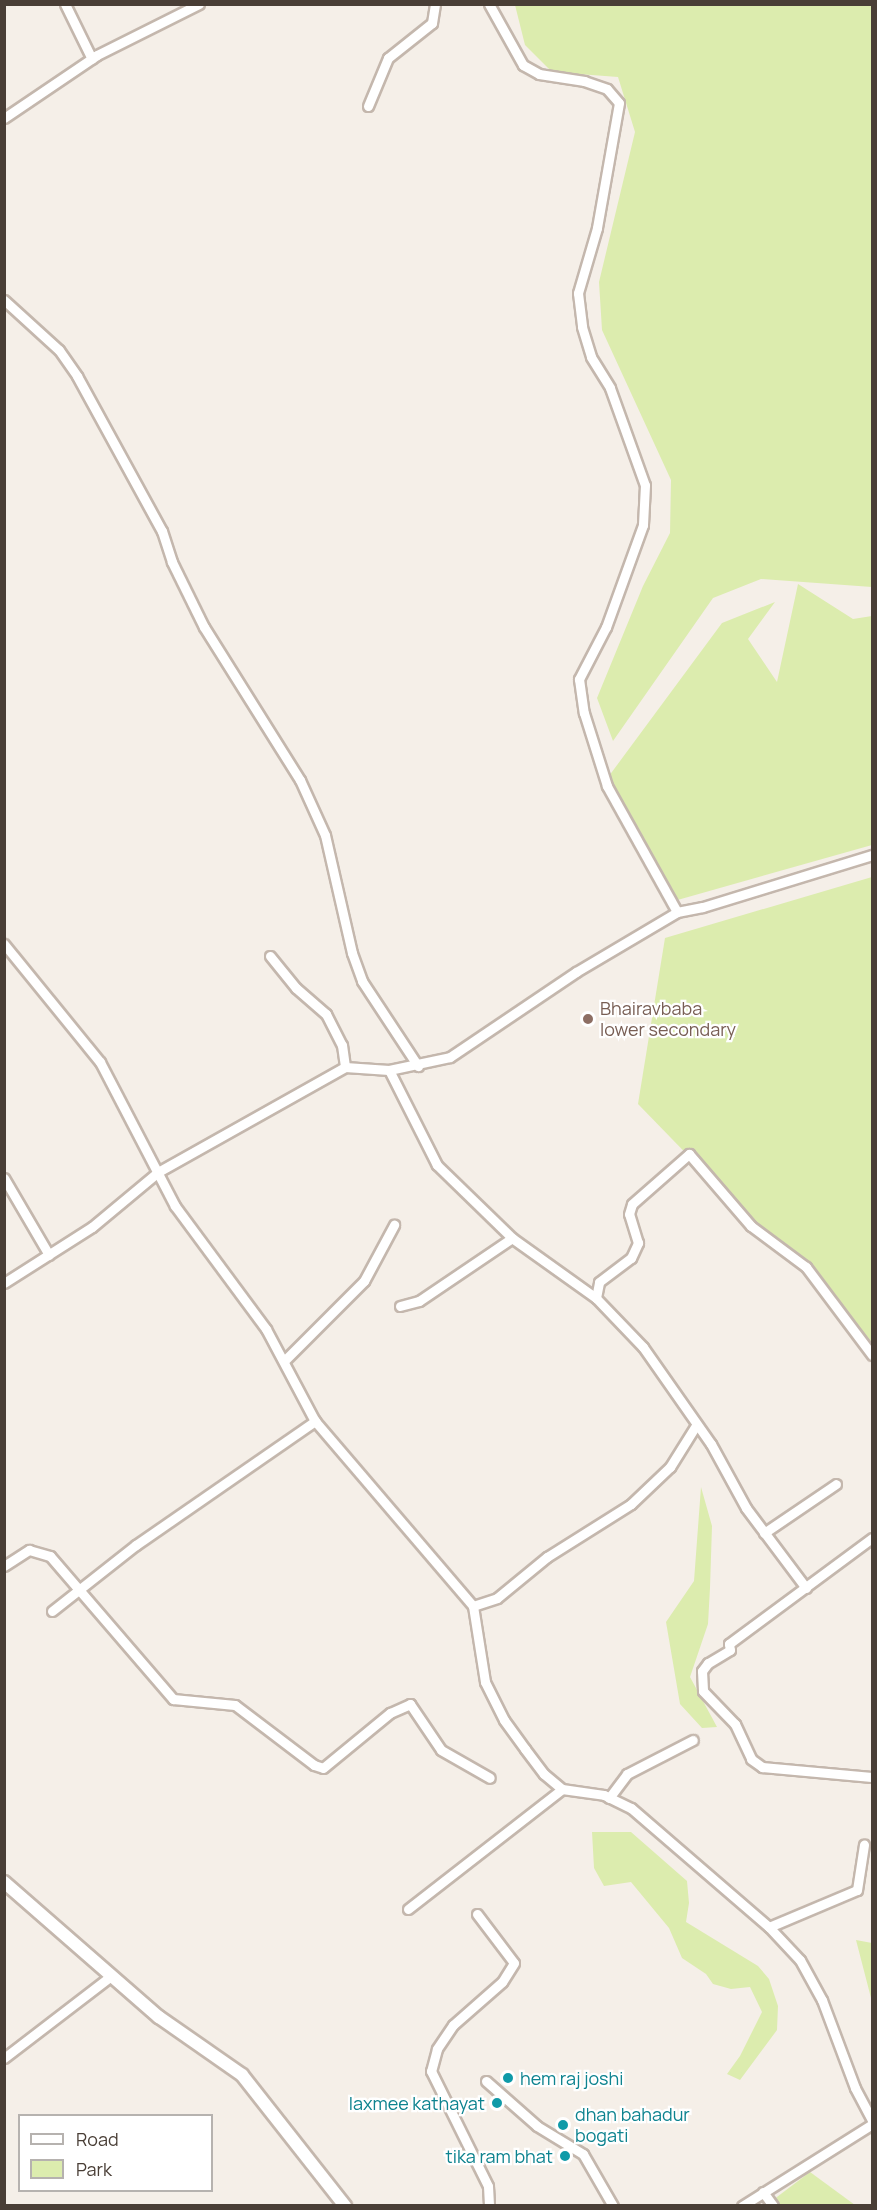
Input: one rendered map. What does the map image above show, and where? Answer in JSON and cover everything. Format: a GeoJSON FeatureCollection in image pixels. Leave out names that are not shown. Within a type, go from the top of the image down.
{"type":"FeatureCollection","features":[{"type":"Feature","properties":{"kind":"street"},"geometry":{"type":"LineString","coordinates":[[65,4],[92,59]]}},
{"type":"Feature","properties":{"kind":"street"},"geometry":{"type":"LineString","coordinates":[[4,118],[92,59],[199,4]]}},
{"type":"Feature","properties":{"kind":"street"},"geometry":{"type":"LineString","coordinates":[[368,106],[388,58],[432,23],[435,4]]}},
{"type":"Feature","properties":{"kind":"street"},"geometry":{"type":"LineString","coordinates":[[489,4],[523,65],[539,74],[584,81],[607,89],[619,103],[597,228],[578,293],[582,327],[591,357],[616,404],[645,485],[644,525],[606,627],[579,680],[584,713],[607,786],[677,912]]}},
{"type":"Feature","properties":{"kind":"street"},"geometry":{"type":"LineString","coordinates":[[4,300],[59,350],[77,376],[162,531],[172,562],[204,627],[300,780],[325,835],[352,953],[362,981],[418,1066]]}},
{"type":"Feature","properties":{"kind":"street"},"geometry":{"type":"LineString","coordinates":[[4,1283],[92,1227],[158,1172],[345,1067],[389,1070],[418,1066],[450,1057],[475,1043],[576,972],[677,912],[703,907],[873,855]]}},
{"type":"Feature","properties":{"kind":"street"},"geometry":{"type":"LineString","coordinates":[[4,945],[8,959],[100,1062],[182,1217],[285,1359],[315,1421],[473,1606],[485,1682],[525,1749],[544,1774],[562,1789],[609,1798],[631,1808],[768,1927],[800,1960],[822,2000],[855,2088],[873,2120]]}},
{"type":"Feature","properties":{"kind":"street"},"geometry":{"type":"LineString","coordinates":[[270,956],[296,988],[326,1014],[342,1045],[345,1067]]}},
{"type":"Feature","properties":{"kind":"street"},"geometry":{"type":"LineString","coordinates":[[389,1070],[437,1165],[512,1238],[596,1298],[643,1347],[695,1427],[711,1444],[764,1533],[806,1588]]}},
{"type":"Feature","properties":{"kind":"street"},"geometry":{"type":"LineString","coordinates":[[596,1298],[599,1282],[631,1258],[638,1243],[629,1214],[632,1204],[689,1155],[751,1226],[806,1267],[873,1355]]}},
{"type":"Feature","properties":{"kind":"street"},"geometry":{"type":"LineString","coordinates":[[4,1178],[49,1255]]}},
{"type":"Feature","properties":{"kind":"street"},"geometry":{"type":"LineString","coordinates":[[285,1359],[364,1281],[394,1225]]}},
{"type":"Feature","properties":{"kind":"street"},"geometry":{"type":"LineString","coordinates":[[400,1306],[419,1301],[512,1238]]}},
{"type":"Feature","properties":{"kind":"street"},"geometry":{"type":"LineString","coordinates":[[52,1611],[78,1589],[315,1421]]}},
{"type":"Feature","properties":{"kind":"street"},"geometry":{"type":"LineString","coordinates":[[473,1606],[497,1598],[538,1563],[631,1504],[670,1467],[695,1427]]}},
{"type":"Feature","properties":{"kind":"street"},"geometry":{"type":"LineString","coordinates":[[764,1533],[836,1484]]}},
{"type":"Feature","properties":{"kind":"street"},"geometry":{"type":"LineString","coordinates":[[873,1538],[729,1644],[725,1655],[708,1663],[702,1671],[703,1691],[735,1724],[751,1759],[762,1767],[873,1777]]}},
{"type":"Feature","properties":{"kind":"street"},"geometry":{"type":"LineString","coordinates":[[4,1566],[29,1550],[50,1556],[173,1699],[235,1705],[314,1764],[323,1768],[390,1713],[410,1704],[441,1750],[490,1778]]}},
{"type":"Feature","properties":{"kind":"street"},"geometry":{"type":"LineString","coordinates":[[609,1798],[627,1774],[693,1740]]}},
{"type":"Feature","properties":{"kind":"street"},"geometry":{"type":"LineString","coordinates":[[408,1909],[562,1789]]}},
{"type":"Feature","properties":{"kind":"street"},"geometry":{"type":"LineString","coordinates":[[768,1927],[857,1890],[864,1845]]}},
{"type":"Feature","properties":{"kind":"street"},"geometry":{"type":"LineString","coordinates":[[4,1882],[159,2017],[242,2075],[345,2205]]}},
{"type":"Feature","properties":{"kind":"street"},"geometry":{"type":"LineString","coordinates":[[477,1914],[514,1963],[502,1982],[453,2025],[437,2049],[431,2071],[489,2186],[489,2205]]}},
{"type":"Feature","properties":{"kind":"street"},"geometry":{"type":"LineString","coordinates":[[4,2058],[111,1976]]}},
{"type":"Feature","properties":{"kind":"street"},"geometry":{"type":"LineString","coordinates":[[486,2080],[537,2126],[583,2154],[613,2205]]}},
{"type":"Feature","properties":{"kind":"street"},"geometry":{"type":"LineString","coordinates":[[742,2205],[873,2124]]}},
{"type":"Feature","properties":{"kind":"street"},"geometry":{"type":"LineString","coordinates":[[762,2192],[773,2205]]}},
{"type":"Feature","properties":{"kind":"green space"},"geometry":{"type":"Polygon","coordinates":[[[515,5],[872,5],[872,587],[761,579],[713,598],[613,741],[597,698],[643,586],[670,533],[671,480],[602,330],[599,282],[635,132],[618,77],[552,72],[525,45],[515,5]]]}},
{"type":"Feature","properties":{"kind":"green space"},"geometry":{"type":"Polygon","coordinates":[[[798,584],[853,619],[872,616],[872,845],[674,901],[606,780],[722,623],[775,602],[748,639],[777,682],[798,584]]]}},
{"type":"Feature","properties":{"kind":"green space"},"geometry":{"type":"Polygon","coordinates":[[[872,877],[872,1345],[638,1104],[665,938],[872,877]]]}},
{"type":"Feature","properties":{"kind":"green space"},"geometry":{"type":"Polygon","coordinates":[[[701,1487],[712,1526],[708,1624],[690,1677],[717,1727],[702,1728],[680,1704],[666,1622],[694,1581],[701,1487]]]}},
{"type":"Feature","properties":{"kind":"green space"},"geometry":{"type":"Polygon","coordinates":[[[592,1832],[631,1832],[687,1881],[689,1903],[686,1922],[758,1966],[769,1979],[778,2006],[777,2030],[740,2080],[727,2074],[740,2056],[762,2012],[750,1987],[731,1989],[713,1984],[706,1974],[682,1958],[669,1928],[631,1882],[604,1886],[594,1868],[592,1832]]]}},
{"type":"Feature","properties":{"kind":"green space"},"geometry":{"type":"Polygon","coordinates":[[[856,1940],[872,1943],[872,2002],[871,1998],[856,1940]]]}},
{"type":"Feature","properties":{"kind":"green space"},"geometry":{"type":"Polygon","coordinates":[[[810,2172],[855,2205],[765,2206],[810,2172]]]}},
{"type":"Feature","properties":{"kind":"place","name":"Bhairavbaba lower secondary"},"geometry":{"type":"Point","coordinates":[588,1019]}},
{"type":"Feature","properties":{"kind":"place","name":"hem raj joshi"},"geometry":{"type":"Point","coordinates":[508,2078]}},
{"type":"Feature","properties":{"kind":"place","name":"laxmee kathayat"},"geometry":{"type":"Point","coordinates":[497,2103]}},
{"type":"Feature","properties":{"kind":"place","name":"dhan bahadur bogati"},"geometry":{"type":"Point","coordinates":[563,2125]}},
{"type":"Feature","properties":{"kind":"place","name":"tika ram bhat"},"geometry":{"type":"Point","coordinates":[565,2156]}}]}
